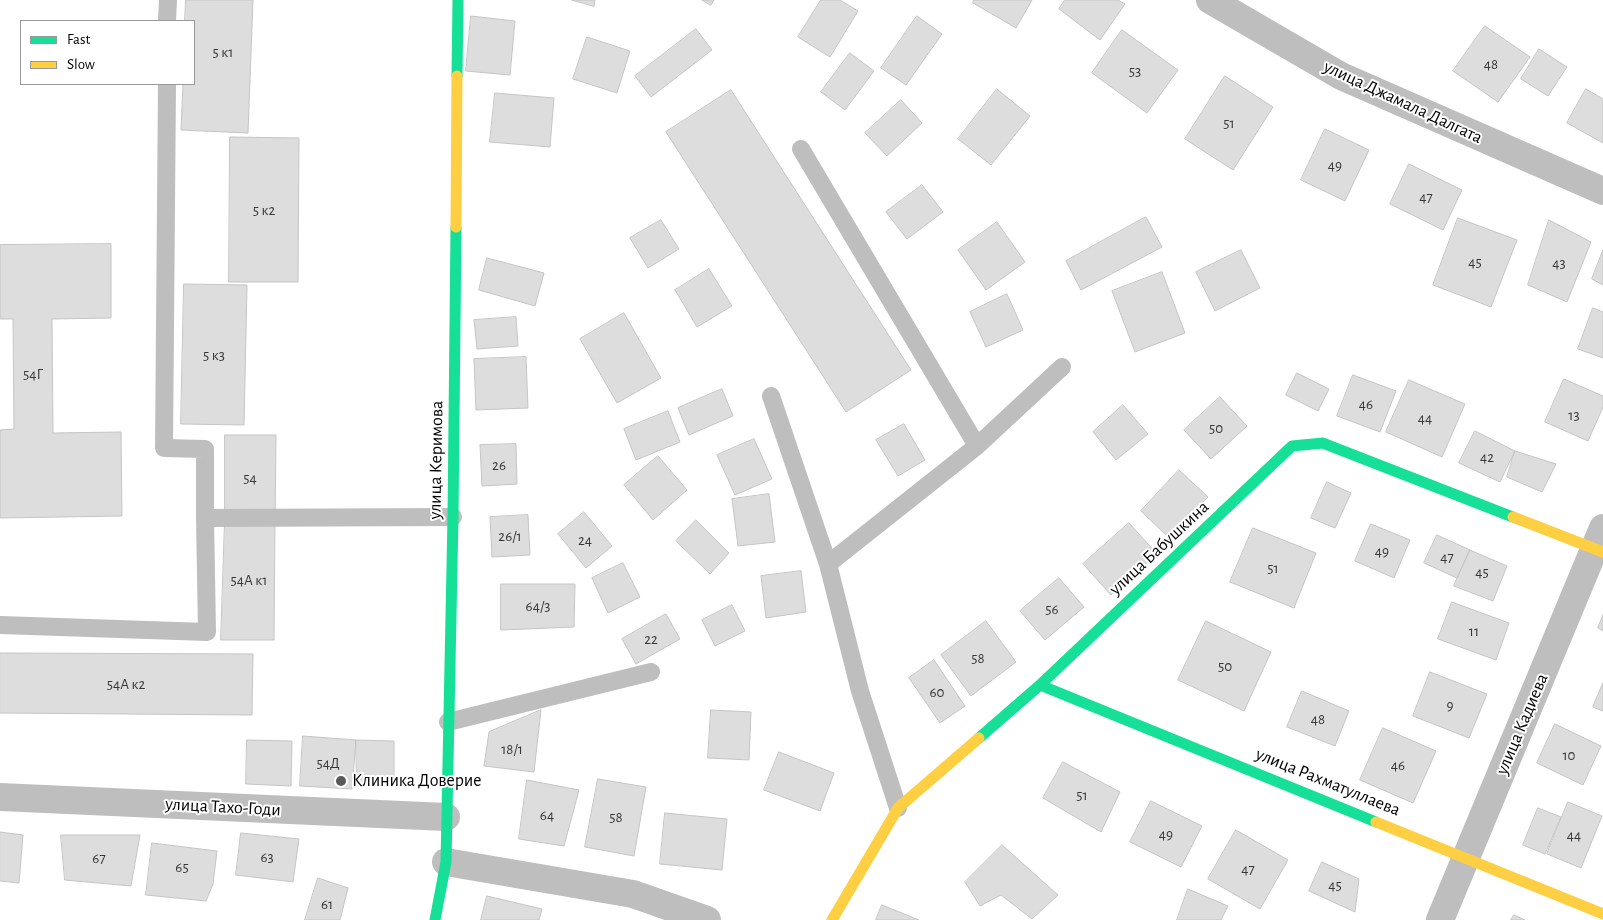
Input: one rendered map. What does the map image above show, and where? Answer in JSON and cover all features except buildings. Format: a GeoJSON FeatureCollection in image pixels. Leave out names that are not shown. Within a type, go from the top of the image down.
{"type":"FeatureCollection","features":[{"type":"Feature","properties":{"kind":"street","name":"улица Керимова"},"geometry":{"type":"LineString","coordinates":[[435,920],[446,862],[453,518],[458,0]]}},
{"type":"Feature","properties":{"kind":"street","name":"улица Джамала Далгата"},"geometry":{"type":"LineString","coordinates":[[1210,0],[1341,76],[1603,191]]}},
{"type":"Feature","properties":{"kind":"street","name":"улица Бабушкина"},"geometry":{"type":"LineString","coordinates":[[832,920],[898,808],[1040,685],[1292,446],[1323,443],[1600,543]]}},
{"type":"Feature","properties":{"kind":"street","name":"улица Кадиева"},"geometry":{"type":"LineString","coordinates":[[1440,920],[1600,543]]}},
{"type":"Feature","properties":{"kind":"street","name":"улица Рахматуллаева"},"geometry":{"type":"LineString","coordinates":[[1040,685],[1603,914]]}},
{"type":"Feature","properties":{"kind":"street","name":"улица Тахо-Годи"},"geometry":{"type":"LineString","coordinates":[[0,797],[446,817]]}},
{"type":"Feature","properties":{"kind":"street"},"geometry":{"type":"LineString","coordinates":[[446,862],[633,894],[707,920]]}},
{"type":"Feature","properties":{"kind":"lane"},"geometry":{"type":"LineString","coordinates":[[167,20],[168,0]]}},
{"type":"Feature","properties":{"kind":"lane"},"geometry":{"type":"LineString","coordinates":[[0,625],[207,632],[205,449],[164,448],[167,85]]}},
{"type":"Feature","properties":{"kind":"lane"},"geometry":{"type":"LineString","coordinates":[[801,149],[977,446]]}},
{"type":"Feature","properties":{"kind":"lane"},"geometry":{"type":"LineString","coordinates":[[828,564],[977,446],[1062,367]]}},
{"type":"Feature","properties":{"kind":"lane"},"geometry":{"type":"LineString","coordinates":[[771,396],[828,564],[860,691],[898,808]]}},
{"type":"Feature","properties":{"kind":"lane"},"geometry":{"type":"LineString","coordinates":[[205,518],[453,518]]}},
{"type":"Feature","properties":{"kind":"lane"},"geometry":{"type":"LineString","coordinates":[[448,722],[652,672]]}},
{"type":"Feature","properties":{"kind":"traffic: fast"},"geometry":{"type":"LineString","coordinates":[[457,76],[458,0]]}},
{"type":"Feature","properties":{"kind":"traffic: fast"},"geometry":{"type":"LineString","coordinates":[[435,920],[446,862],[453,517],[456,227]]}},
{"type":"Feature","properties":{"kind":"traffic: fast"},"geometry":{"type":"LineString","coordinates":[[979,738],[1040,685],[1292,446],[1323,443],[1513,517]]}},
{"type":"Feature","properties":{"kind":"traffic: fast"},"geometry":{"type":"LineString","coordinates":[[1040,685],[1376,822]]}},
{"type":"Feature","properties":{"kind":"traffic: slow"},"geometry":{"type":"LineString","coordinates":[[456,227],[457,76]]}},
{"type":"Feature","properties":{"kind":"traffic: slow"},"geometry":{"type":"LineString","coordinates":[[1513,517],[1603,552]]}},
{"type":"Feature","properties":{"kind":"traffic: slow"},"geometry":{"type":"LineString","coordinates":[[832,920],[898,808],[979,738]]}},
{"type":"Feature","properties":{"kind":"traffic: slow"},"geometry":{"type":"LineString","coordinates":[[1376,822],[1603,914]]}},
{"type":"Feature","properties":{"kind":"place","name":"Клиника Доверие"},"geometry":{"type":"Point","coordinates":[341,781]}}]}
